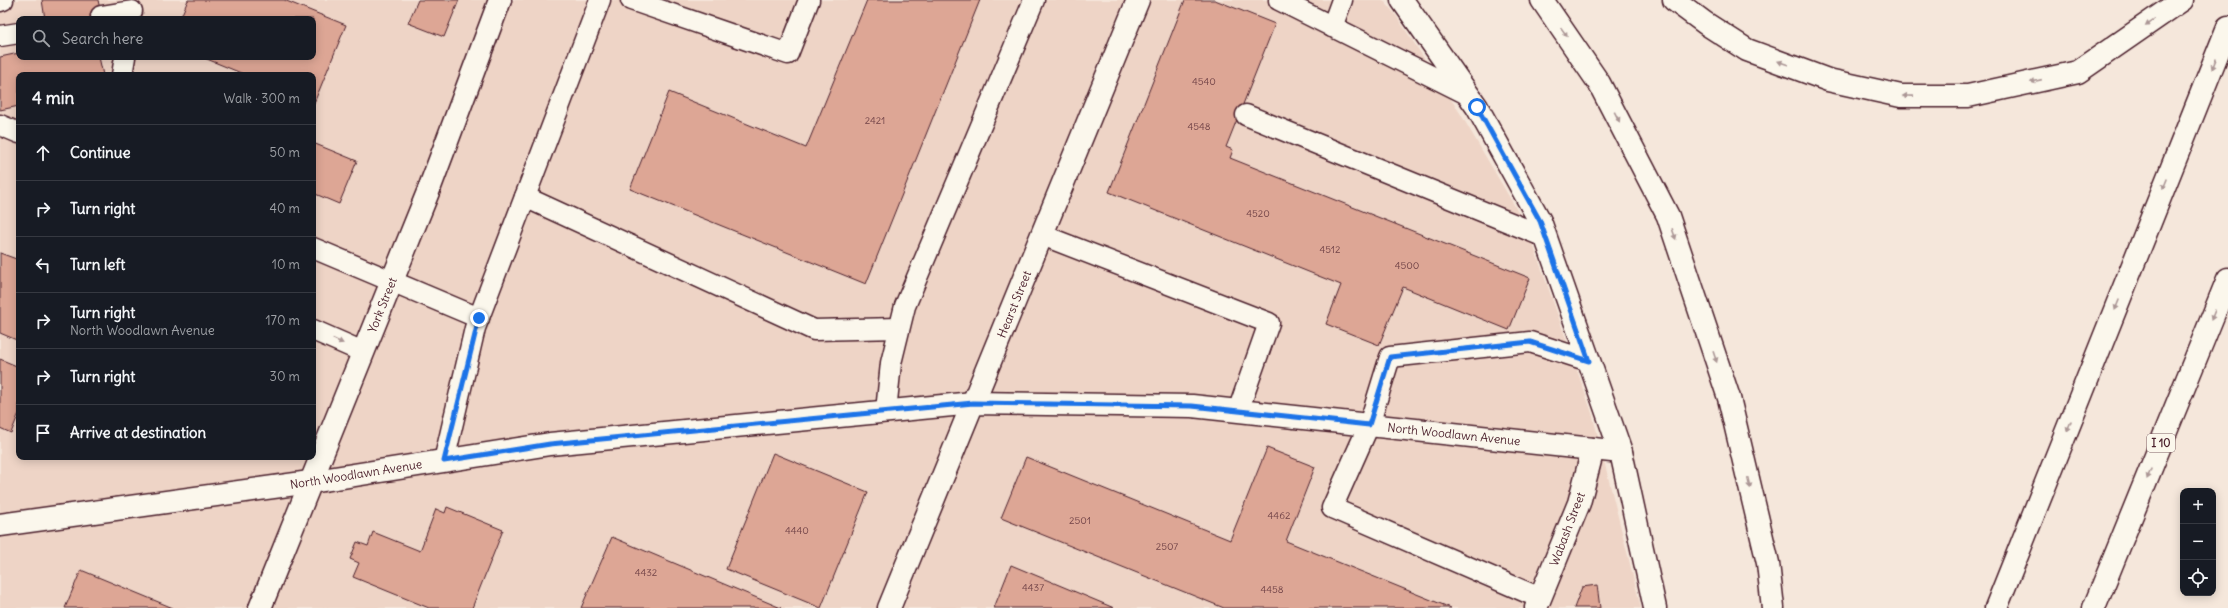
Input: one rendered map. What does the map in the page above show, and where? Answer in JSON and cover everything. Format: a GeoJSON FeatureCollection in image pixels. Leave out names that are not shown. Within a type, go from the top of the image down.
{"type":"FeatureCollection","features":[{"type":"Feature","properties":{"kind":"main road","name":"York Street"},"geometry":{"type":"LineString","coordinates":[[260,608],[428,192],[500,0]]}},
{"type":"Feature","properties":{"kind":"main road","name":"Hearst Street"},"geometry":{"type":"LineString","coordinates":[[889,608],[1138,0]]}},
{"type":"Feature","properties":{"kind":"main road"},"geometry":{"type":"LineString","coordinates":[[1402,0],[1469,95],[1540,221],[1621,452],[1655,608]]}},
{"type":"Feature","properties":{"kind":"main road"},"geometry":{"type":"LineString","coordinates":[[1542,0],[1600,83],[1668,216],[1729,398],[1768,563],[1773,608]]}},
{"type":"Feature","properties":{"kind":"main road"},"geometry":{"type":"LineString","coordinates":[[1674,0],[1705,24],[1747,50],[1828,80],[1901,96],[1968,96],[2078,72],[2182,0]]}},
{"type":"Feature","properties":{"kind":"main road"},"geometry":{"type":"LineString","coordinates":[[1996,608],[2228,28]]}},
{"type":"Feature","properties":{"kind":"main road","name":"I 10"},"geometry":{"type":"LineString","coordinates":[[2094,608],[2228,279]]}},
{"type":"Feature","properties":{"kind":"main road","name":"North Woodlawn Avenue"},"geometry":{"type":"LineString","coordinates":[[0,525],[310,482],[550,444],[973,403],[1192,406],[1621,452]]}},
{"type":"Feature","properties":{"kind":"main road","name":"Wabash Street"},"geometry":{"type":"LineString","coordinates":[[1538,603],[1579,502],[1593,449]]}},
{"type":"Feature","properties":{"kind":"lane"},"geometry":{"type":"LineString","coordinates":[[444,461],[479,318],[600,0]]}},
{"type":"Feature","properties":{"kind":"lane"},"geometry":{"type":"LineString","coordinates":[[631,0],[788,54],[809,0]]}},
{"type":"Feature","properties":{"kind":"lane"},"geometry":{"type":"LineString","coordinates":[[886,412],[891,363],[905,306],[1034,0]]}},
{"type":"Feature","properties":{"kind":"lane"},"geometry":{"type":"LineString","coordinates":[[1332,27],[1342,0]]}},
{"type":"Feature","properties":{"kind":"lane"},"geometry":{"type":"LineString","coordinates":[[1284,1],[1332,27],[1469,95]]}},
{"type":"Feature","properties":{"kind":"lane"},"geometry":{"type":"LineString","coordinates":[[101,16],[131,10]]}},
{"type":"Feature","properties":{"kind":"lane"},"geometry":{"type":"LineString","coordinates":[[0,36],[16,33]]}},
{"type":"Feature","properties":{"kind":"lane"},"geometry":{"type":"LineString","coordinates":[[123,72],[125,60]]}},
{"type":"Feature","properties":{"kind":"lane"},"geometry":{"type":"LineString","coordinates":[[1246,115],[1545,237]]}},
{"type":"Feature","properties":{"kind":"lane"},"geometry":{"type":"LineString","coordinates":[[0,125],[16,132]]}},
{"type":"Feature","properties":{"kind":"lane"},"geometry":{"type":"LineString","coordinates":[[525,197],[814,330],[899,328]]}},
{"type":"Feature","properties":{"kind":"lane"},"geometry":{"type":"LineString","coordinates":[[1042,235],[1269,323],[1238,411]]}},
{"type":"Feature","properties":{"kind":"lane"},"geometry":{"type":"LineString","coordinates":[[316,249],[479,318]]}},
{"type":"Feature","properties":{"kind":"lane"},"geometry":{"type":"LineString","coordinates":[[316,331],[363,352]]}},
{"type":"Feature","properties":{"kind":"lane"},"geometry":{"type":"LineString","coordinates":[[1538,603],[1332,508],[1369,425],[1390,357],[1530,342],[1589,361]]}},
{"type":"Feature","properties":{"kind":"shaded area"},"geometry":{"type":"Polygon","coordinates":[[[0,0],[1383,0],[1395,14],[1460,113],[1527,227],[1592,413],[1641,608],[0,608],[0,0]]]}},
{"type":"Feature","properties":{"kind":"building"},"geometry":{"type":"Polygon","coordinates":[[[42,0],[98,0],[101,16],[45,16],[42,0]]]}},
{"type":"Feature","properties":{"kind":"building"},"geometry":{"type":"Polygon","coordinates":[[[188,0],[284,0],[346,25],[316,98],[316,72],[239,72],[209,60],[316,60],[316,16],[181,16],[188,0]]]}},
{"type":"Feature","properties":{"kind":"building"},"geometry":{"type":"Polygon","coordinates":[[[418,0],[459,0],[444,37],[408,23],[418,0]]]}},
{"type":"Feature","properties":{"kind":"building"},"geometry":{"type":"Polygon","coordinates":[[[867,0],[980,0],[866,284],[630,189],[669,92],[806,148],[867,0]]]}},
{"type":"Feature","properties":{"kind":"building"},"geometry":{"type":"Polygon","coordinates":[[[1185,0],[1215,0],[1275,24],[1226,147],[1233,150],[1230,158],[1530,278],[1509,330],[1403,287],[1379,345],[1326,324],[1341,285],[1109,192],[1185,0]]]}},
{"type":"Feature","properties":{"kind":"building"},"geometry":{"type":"Polygon","coordinates":[[[16,54],[16,60],[100,60],[102,72],[16,72],[16,107],[0,110],[0,57],[16,54]]]}},
{"type":"Feature","properties":{"kind":"building"},"geometry":{"type":"Polygon","coordinates":[[[316,144],[357,161],[339,204],[316,194],[316,144]]]}},
{"type":"Feature","properties":{"kind":"building"},"geometry":{"type":"Polygon","coordinates":[[[0,253],[16,259],[16,340],[0,333],[0,253]]]}},
{"type":"Feature","properties":{"kind":"building"},"geometry":{"type":"Polygon","coordinates":[[[0,359],[16,366],[16,420],[11,433],[0,428],[0,359]]]}},
{"type":"Feature","properties":{"kind":"building"},"geometry":{"type":"Polygon","coordinates":[[[1267,448],[1315,467],[1286,541],[1451,608],[1224,608],[1001,518],[1026,457],[1230,540],[1267,448]]]}},
{"type":"Feature","properties":{"kind":"building"},"geometry":{"type":"Polygon","coordinates":[[[773,453],[868,492],[821,608],[726,569],[773,453]]]}},
{"type":"Feature","properties":{"kind":"building"},"geometry":{"type":"Polygon","coordinates":[[[447,507],[503,530],[472,608],[429,608],[353,577],[359,563],[350,559],[357,542],[368,546],[373,532],[420,551],[436,509],[445,513],[447,507]]]}},
{"type":"Feature","properties":{"kind":"building"},"geometry":{"type":"Polygon","coordinates":[[[612,537],[781,608],[581,608],[612,537]]]}},
{"type":"Feature","properties":{"kind":"building"},"geometry":{"type":"Polygon","coordinates":[[[1011,565],[1114,608],[994,608],[1011,565]]]}},
{"type":"Feature","properties":{"kind":"building"},"geometry":{"type":"Polygon","coordinates":[[[81,570],[173,608],[65,608],[81,570]]]}},
{"type":"Feature","properties":{"kind":"building"},"geometry":{"type":"Polygon","coordinates":[[[1597,585],[1600,608],[1574,608],[1582,587],[1597,585]]]}},
{"type":"Feature","properties":{"kind":"route"},"geometry":{"type":"LineString","coordinates":[[479,318],[475,328],[444,461],[550,444],[973,403],[1192,406],[1369,425],[1390,357],[1530,342],[1589,361],[1540,221],[1477,107]]}}]}
